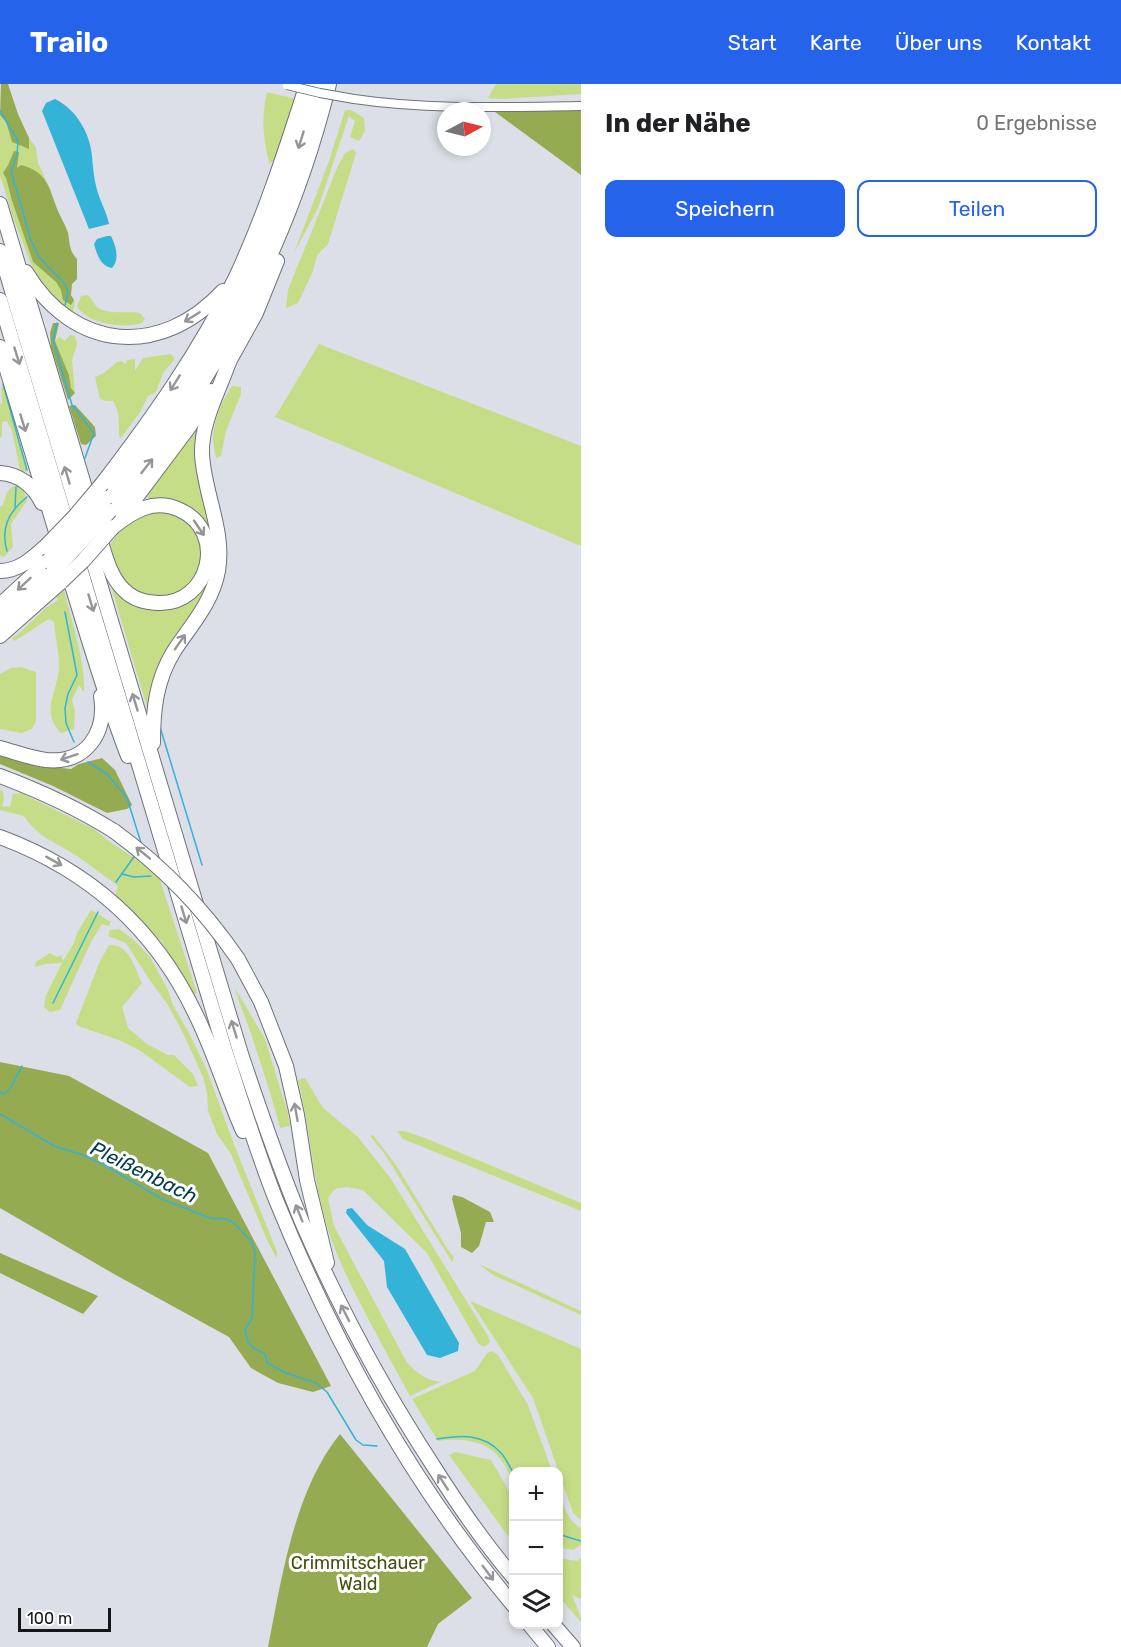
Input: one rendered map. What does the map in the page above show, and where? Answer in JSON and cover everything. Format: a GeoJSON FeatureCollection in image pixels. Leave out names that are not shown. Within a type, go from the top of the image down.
{"type":"FeatureCollection","features":[{"type":"Feature","properties":{"kind":"highway"},"geometry":{"type":"LineString","coordinates":[[0,571],[14,569],[24,564],[45,547],[102,484],[162,404],[199,345],[235,278],[271,192],[307,84]]}},
{"type":"Feature","properties":{"kind":"highway"},"geometry":{"type":"LineString","coordinates":[[108,505],[189,385],[234,305],[284,190],[317,84]]}},
{"type":"Feature","properties":{"kind":"highway"},"geometry":{"type":"LineString","coordinates":[[0,636],[108,505],[150,461],[215,364],[250,300],[288,215],[329,84]]}},
{"type":"Feature","properties":{"kind":"highway"},"geometry":{"type":"LineString","coordinates":[[0,204],[113,575],[123,590],[138,600],[149,603],[168,603],[184,597],[191,592],[203,576],[207,567],[208,544],[198,523],[182,510],[160,505],[146,507],[135,511],[113,527]]}},
{"type":"Feature","properties":{"kind":"highway"},"geometry":{"type":"LineString","coordinates":[[0,605],[53,572],[83,561],[161,466],[189,427],[256,313],[277,261],[288,215]]}},
{"type":"Feature","properties":{"kind":"highway"},"geometry":{"type":"LineString","coordinates":[[0,251],[238,1044],[276,1155],[331,1286],[371,1363],[456,1502],[511,1575]]}},
{"type":"Feature","properties":{"kind":"highway"},"geometry":{"type":"LineString","coordinates":[[16,255],[34,286],[69,320],[86,328],[127,337],[145,336],[180,325],[208,306],[235,278]]}},
{"type":"Feature","properties":{"kind":"highway"},"geometry":{"type":"LineString","coordinates":[[0,300],[226,1054],[262,1164],[315,1288],[374,1402],[433,1497],[509,1601]]}},
{"type":"Feature","properties":{"kind":"highway"},"geometry":{"type":"LineString","coordinates":[[0,347],[97,669],[155,819]]}},
{"type":"Feature","properties":{"kind":"highway"},"geometry":{"type":"LineString","coordinates":[[152,758],[153,712],[164,671],[173,652],[205,607],[218,571],[219,535],[206,482],[202,451],[207,419],[229,362]]}},
{"type":"Feature","properties":{"kind":"highway"},"geometry":{"type":"LineString","coordinates":[[0,473],[18,477],[27,482],[41,499],[56,532]]}},
{"type":"Feature","properties":{"kind":"highway"},"geometry":{"type":"LineString","coordinates":[[0,621],[53,572]]}},
{"type":"Feature","properties":{"kind":"highway"},"geometry":{"type":"LineString","coordinates":[[0,748],[45,760],[58,760],[78,754],[89,746],[96,736],[103,714],[97,669]]}},
{"type":"Feature","properties":{"kind":"highway"},"geometry":{"type":"LineString","coordinates":[[0,776],[52,797],[83,813],[114,831],[156,863],[211,921],[238,959],[261,1002],[286,1066],[297,1115],[307,1180],[331,1286]]}},
{"type":"Feature","properties":{"kind":"highway"},"geometry":{"type":"LineString","coordinates":[[0,837],[43,855],[90,884],[115,903],[148,937],[170,966],[196,1014],[244,1134],[262,1164]]}},
{"type":"Feature","properties":{"kind":"highway"},"geometry":{"type":"LineString","coordinates":[[533,1629],[548,1647]]}},
{"type":"Feature","properties":{"kind":"highway"},"geometry":{"type":"LineString","coordinates":[[558,1629],[573,1647]]}},
{"type":"Feature","properties":{"kind":"street"},"geometry":{"type":"LineString","coordinates":[[285,85],[354,99],[395,104],[442,107],[581,106]]}},
{"type":"Feature","properties":{"kind":"green space"},"geometry":{"type":"Polygon","coordinates":[[[1,84],[8,84],[29,138],[29,149],[12,142],[6,122],[0,115],[1,84]]]}},
{"type":"Feature","properties":{"kind":"green space"},"geometry":{"type":"Polygon","coordinates":[[[496,84],[581,84],[581,94],[488,98],[496,84]]]}},
{"type":"Feature","properties":{"kind":"green space"},"geometry":{"type":"Polygon","coordinates":[[[267,92],[296,99],[275,161],[269,163],[264,128],[267,92]]]}},
{"type":"Feature","properties":{"kind":"green space"},"geometry":{"type":"Polygon","coordinates":[[[581,109],[581,175],[495,112],[581,109]]]}},
{"type":"Feature","properties":{"kind":"green space"},"geometry":{"type":"Polygon","coordinates":[[[345,110],[351,110],[364,118],[365,131],[359,141],[350,137],[355,121],[349,116],[318,208],[294,253],[329,161],[345,110]]]}},
{"type":"Feature","properties":{"kind":"green space"},"geometry":{"type":"Polygon","coordinates":[[[0,115],[6,122],[12,142],[29,148],[29,138],[36,147],[38,163],[53,195],[42,176],[17,169],[14,151],[3,173],[33,262],[56,282],[71,304],[75,301],[73,313],[58,303],[44,286],[30,262],[13,217],[0,175],[0,115]]]}},
{"type":"Feature","properties":{"kind":"green space"},"geometry":{"type":"Polygon","coordinates":[[[354,149],[356,153],[328,244],[317,255],[313,271],[298,303],[286,308],[288,290],[337,168],[345,153],[354,149]]]}},
{"type":"Feature","properties":{"kind":"green space"},"geometry":{"type":"Polygon","coordinates":[[[14,151],[19,152],[17,168],[21,165],[36,171],[45,180],[67,229],[71,250],[77,259],[77,279],[72,284],[71,295],[74,300],[71,305],[63,300],[56,282],[33,262],[3,173],[14,151]]]}},
{"type":"Feature","properties":{"kind":"green space"},"geometry":{"type":"Polygon","coordinates":[[[88,295],[101,309],[112,312],[140,313],[145,319],[142,323],[135,325],[116,325],[97,321],[77,306],[81,296],[88,295]]]}},
{"type":"Feature","properties":{"kind":"green space"},"geometry":{"type":"Polygon","coordinates":[[[53,323],[59,323],[55,341],[69,375],[71,388],[75,393],[68,400],[51,347],[50,333],[53,323]]]}},
{"type":"Feature","properties":{"kind":"green space"},"geometry":{"type":"Polygon","coordinates":[[[70,335],[75,336],[77,344],[72,360],[75,393],[71,388],[69,375],[55,341],[59,337],[65,341],[70,335]]]}},
{"type":"Feature","properties":{"kind":"green space"},"geometry":{"type":"Polygon","coordinates":[[[319,344],[581,446],[581,546],[275,417],[319,344]]]}},
{"type":"Feature","properties":{"kind":"green space"},"geometry":{"type":"Polygon","coordinates":[[[171,354],[175,359],[163,373],[156,392],[148,396],[141,411],[120,439],[116,406],[113,401],[100,399],[95,377],[117,362],[122,361],[125,364],[128,360],[135,359],[135,371],[143,358],[171,354]]]}},
{"type":"Feature","properties":{"kind":"green space"},"geometry":{"type":"Polygon","coordinates":[[[4,385],[16,419],[16,431],[27,467],[26,472],[20,470],[12,431],[7,421],[2,422],[0,438],[1,388],[4,385]]]}},
{"type":"Feature","properties":{"kind":"green space"},"geometry":{"type":"Polygon","coordinates":[[[232,386],[241,387],[241,394],[226,431],[221,456],[216,458],[213,438],[215,424],[232,386]]]}},
{"type":"Feature","properties":{"kind":"green space"},"geometry":{"type":"Polygon","coordinates":[[[75,405],[95,427],[96,436],[86,445],[81,444],[69,406],[75,405]]]}},
{"type":"Feature","properties":{"kind":"green space"},"geometry":{"type":"Polygon","coordinates":[[[201,418],[214,561],[208,584],[147,707],[105,566],[118,592],[165,608],[209,574],[203,524],[153,502],[146,496],[201,418]]]}},
{"type":"Feature","properties":{"kind":"green space"},"geometry":{"type":"Polygon","coordinates":[[[13,486],[23,489],[27,501],[11,524],[13,547],[4,557],[0,555],[0,507],[3,505],[7,492],[13,486]]]}},
{"type":"Feature","properties":{"kind":"green space"},"geometry":{"type":"Polygon","coordinates":[[[153,510],[170,511],[187,519],[202,539],[201,573],[185,591],[156,600],[131,591],[112,562],[110,545],[123,525],[153,510]]]}},
{"type":"Feature","properties":{"kind":"green space"},"geometry":{"type":"Polygon","coordinates":[[[64,590],[83,668],[84,692],[79,685],[72,700],[75,711],[74,729],[61,733],[51,717],[59,665],[54,622],[49,619],[18,639],[14,641],[12,638],[58,600],[56,596],[64,590]]]}},
{"type":"Feature","properties":{"kind":"green space"},"geometry":{"type":"Polygon","coordinates":[[[21,667],[36,672],[36,721],[32,729],[22,733],[0,729],[0,674],[11,668],[21,667]]]}},
{"type":"Feature","properties":{"kind":"green space"},"geometry":{"type":"Polygon","coordinates":[[[0,753],[53,767],[71,769],[79,764],[102,758],[115,770],[132,805],[127,809],[107,813],[53,786],[0,764],[0,753]]]}},
{"type":"Feature","properties":{"kind":"green space"},"geometry":{"type":"Polygon","coordinates":[[[0,790],[3,791],[2,806],[10,807],[13,794],[21,793],[94,829],[158,874],[197,993],[193,995],[162,942],[115,895],[118,886],[40,833],[24,816],[0,810],[0,790]]]}},
{"type":"Feature","properties":{"kind":"green space"},"geometry":{"type":"Polygon","coordinates":[[[91,910],[111,922],[109,926],[102,924],[91,942],[60,1010],[50,1012],[44,1007],[46,995],[62,963],[35,967],[36,962],[50,953],[57,957],[61,955],[63,961],[91,910]]]}},
{"type":"Feature","properties":{"kind":"green space"},"geometry":{"type":"Polygon","coordinates":[[[119,929],[134,940],[150,957],[206,1068],[277,1252],[277,1259],[231,1154],[217,1134],[208,1111],[203,1077],[183,1033],[168,1005],[126,943],[108,936],[110,930],[119,929]]]}},
{"type":"Feature","properties":{"kind":"green space"},"geometry":{"type":"Polygon","coordinates":[[[109,945],[122,948],[127,952],[142,983],[122,1007],[128,1028],[147,1044],[168,1055],[174,1055],[193,1074],[198,1086],[190,1087],[139,1050],[119,1040],[78,1026],[76,1023],[100,961],[109,945]]]}},
{"type":"Feature","properties":{"kind":"green space"},"geometry":{"type":"Polygon","coordinates":[[[235,988],[265,1039],[290,1126],[280,1128],[235,988]]]}},
{"type":"Feature","properties":{"kind":"green space"},"geometry":{"type":"Polygon","coordinates":[[[0,1062],[69,1076],[208,1153],[331,1386],[313,1392],[278,1383],[251,1368],[229,1337],[0,1208],[0,1062]]]}},
{"type":"Feature","properties":{"kind":"green space"},"geometry":{"type":"Polygon","coordinates":[[[305,1078],[323,1108],[358,1137],[391,1179],[490,1342],[483,1347],[478,1343],[427,1253],[363,1190],[347,1187],[334,1190],[328,1198],[334,1226],[406,1361],[421,1375],[440,1382],[410,1396],[354,1291],[338,1258],[329,1232],[317,1187],[298,1080],[305,1078]]]}},
{"type":"Feature","properties":{"kind":"green space"},"geometry":{"type":"Polygon","coordinates":[[[397,1131],[425,1138],[581,1203],[581,1211],[403,1139],[397,1131]]]}},
{"type":"Feature","properties":{"kind":"green space"},"geometry":{"type":"Polygon","coordinates":[[[373,1135],[396,1165],[454,1257],[452,1262],[384,1153],[370,1136],[373,1135]]]}},
{"type":"Feature","properties":{"kind":"green space"},"geometry":{"type":"Polygon","coordinates":[[[453,1195],[462,1197],[490,1212],[494,1222],[486,1222],[479,1246],[472,1253],[461,1247],[461,1233],[452,1199],[453,1195]]]}},
{"type":"Feature","properties":{"kind":"green space"},"geometry":{"type":"Polygon","coordinates":[[[0,1253],[98,1296],[83,1314],[0,1273],[0,1253]]]}},
{"type":"Feature","properties":{"kind":"green space"},"geometry":{"type":"Polygon","coordinates":[[[479,1264],[581,1311],[581,1315],[493,1275],[479,1264]]]}},
{"type":"Feature","properties":{"kind":"green space"},"geometry":{"type":"Polygon","coordinates":[[[470,1301],[581,1349],[581,1520],[573,1513],[563,1484],[563,1467],[557,1467],[533,1398],[470,1301]]]}},
{"type":"Feature","properties":{"kind":"green space"},"geometry":{"type":"Polygon","coordinates":[[[492,1351],[498,1355],[528,1405],[551,1467],[509,1467],[509,1474],[500,1459],[486,1446],[462,1440],[438,1441],[412,1399],[475,1371],[487,1353],[492,1351]]]}},
{"type":"Feature","properties":{"kind":"green space","name":"Crimmitschauer Wald"},"geometry":{"type":"Polygon","coordinates":[[[340,1434],[472,1598],[438,1624],[427,1647],[268,1647],[285,1564],[301,1508],[311,1481],[340,1434]]]}},
{"type":"Feature","properties":{"kind":"green space"},"geometry":{"type":"Polygon","coordinates":[[[455,1452],[491,1460],[509,1491],[509,1538],[449,1455],[455,1452]]]}},
{"type":"Feature","properties":{"kind":"green space"},"geometry":{"type":"Polygon","coordinates":[[[563,1504],[572,1521],[581,1528],[581,1545],[573,1550],[563,1548],[563,1504]]]}},
{"type":"Feature","properties":{"kind":"green space"},"geometry":{"type":"Polygon","coordinates":[[[581,1558],[581,1599],[572,1595],[581,1622],[563,1602],[563,1559],[577,1561],[581,1558]]]}},
{"type":"Feature","properties":{"kind":"water"},"geometry":{"type":"Polygon","coordinates":[[[55,99],[63,103],[75,115],[85,130],[91,147],[99,197],[109,224],[89,229],[42,111],[46,103],[55,99]]]}},
{"type":"Feature","properties":{"kind":"water"},"geometry":{"type":"Polygon","coordinates":[[[111,236],[116,252],[116,261],[112,268],[102,262],[94,244],[97,239],[111,236]]]}},
{"type":"Feature","properties":{"kind":"water"},"geometry":{"type":"Polygon","coordinates":[[[352,1208],[367,1225],[405,1249],[459,1343],[458,1351],[440,1358],[427,1355],[387,1287],[384,1261],[346,1213],[347,1209],[352,1208]]]}},
{"type":"Feature","properties":{"kind":"waterway"},"geometry":{"type":"LineString","coordinates":[[0,111],[18,141],[17,155],[11,171],[31,240],[39,257],[65,284],[68,292],[65,305]]}},
{"type":"Feature","properties":{"kind":"waterway"},"geometry":{"type":"LineString","coordinates":[[57,323],[53,340],[72,405],[94,433],[85,458]]}},
{"type":"Feature","properties":{"kind":"waterway"},"geometry":{"type":"LineString","coordinates":[[3,384],[27,470]]}},
{"type":"Feature","properties":{"kind":"waterway"},"geometry":{"type":"LineString","coordinates":[[15,507],[16,487]]}},
{"type":"Feature","properties":{"kind":"waterway"},"geometry":{"type":"LineString","coordinates":[[7,551],[5,535],[8,521],[15,508],[27,497]]}},
{"type":"Feature","properties":{"kind":"waterway"},"geometry":{"type":"LineString","coordinates":[[65,612],[77,675],[68,694],[65,708],[66,723],[74,742]]}},
{"type":"Feature","properties":{"kind":"waterway"},"geometry":{"type":"LineString","coordinates":[[160,727],[202,865]]}},
{"type":"Feature","properties":{"kind":"waterway"},"geometry":{"type":"LineString","coordinates":[[88,762],[107,774],[127,798],[142,846]]}},
{"type":"Feature","properties":{"kind":"waterway"},"geometry":{"type":"LineString","coordinates":[[116,882],[136,854]]}},
{"type":"Feature","properties":{"kind":"waterway"},"geometry":{"type":"LineString","coordinates":[[122,874],[134,877],[151,876]]}},
{"type":"Feature","properties":{"kind":"waterway"},"geometry":{"type":"LineString","coordinates":[[53,1003],[98,912]]}},
{"type":"Feature","properties":{"kind":"waterway"},"geometry":{"type":"LineString","coordinates":[[0,1092],[4,1094],[10,1089],[22,1066]]}},
{"type":"Feature","properties":{"kind":"waterway","name":"Pleißenbach"},"geometry":{"type":"LineString","coordinates":[[0,1114],[54,1146],[83,1155],[106,1166],[162,1199],[210,1218],[227,1219],[234,1223],[251,1241],[255,1252],[252,1318],[245,1330],[248,1342],[253,1348],[265,1354],[267,1363],[286,1373],[316,1383],[327,1392],[356,1440],[363,1445],[377,1446]]}},
{"type":"Feature","properties":{"kind":"waterway","name":"Pleißenbach"},"geometry":{"type":"LineString","coordinates":[[437,1439],[463,1436],[487,1442],[503,1455],[510,1467]]}},
{"type":"Feature","properties":{"kind":"waterway","name":"Pleißenbach"},"geometry":{"type":"LineString","coordinates":[[563,1536],[581,1541]]}}]}
